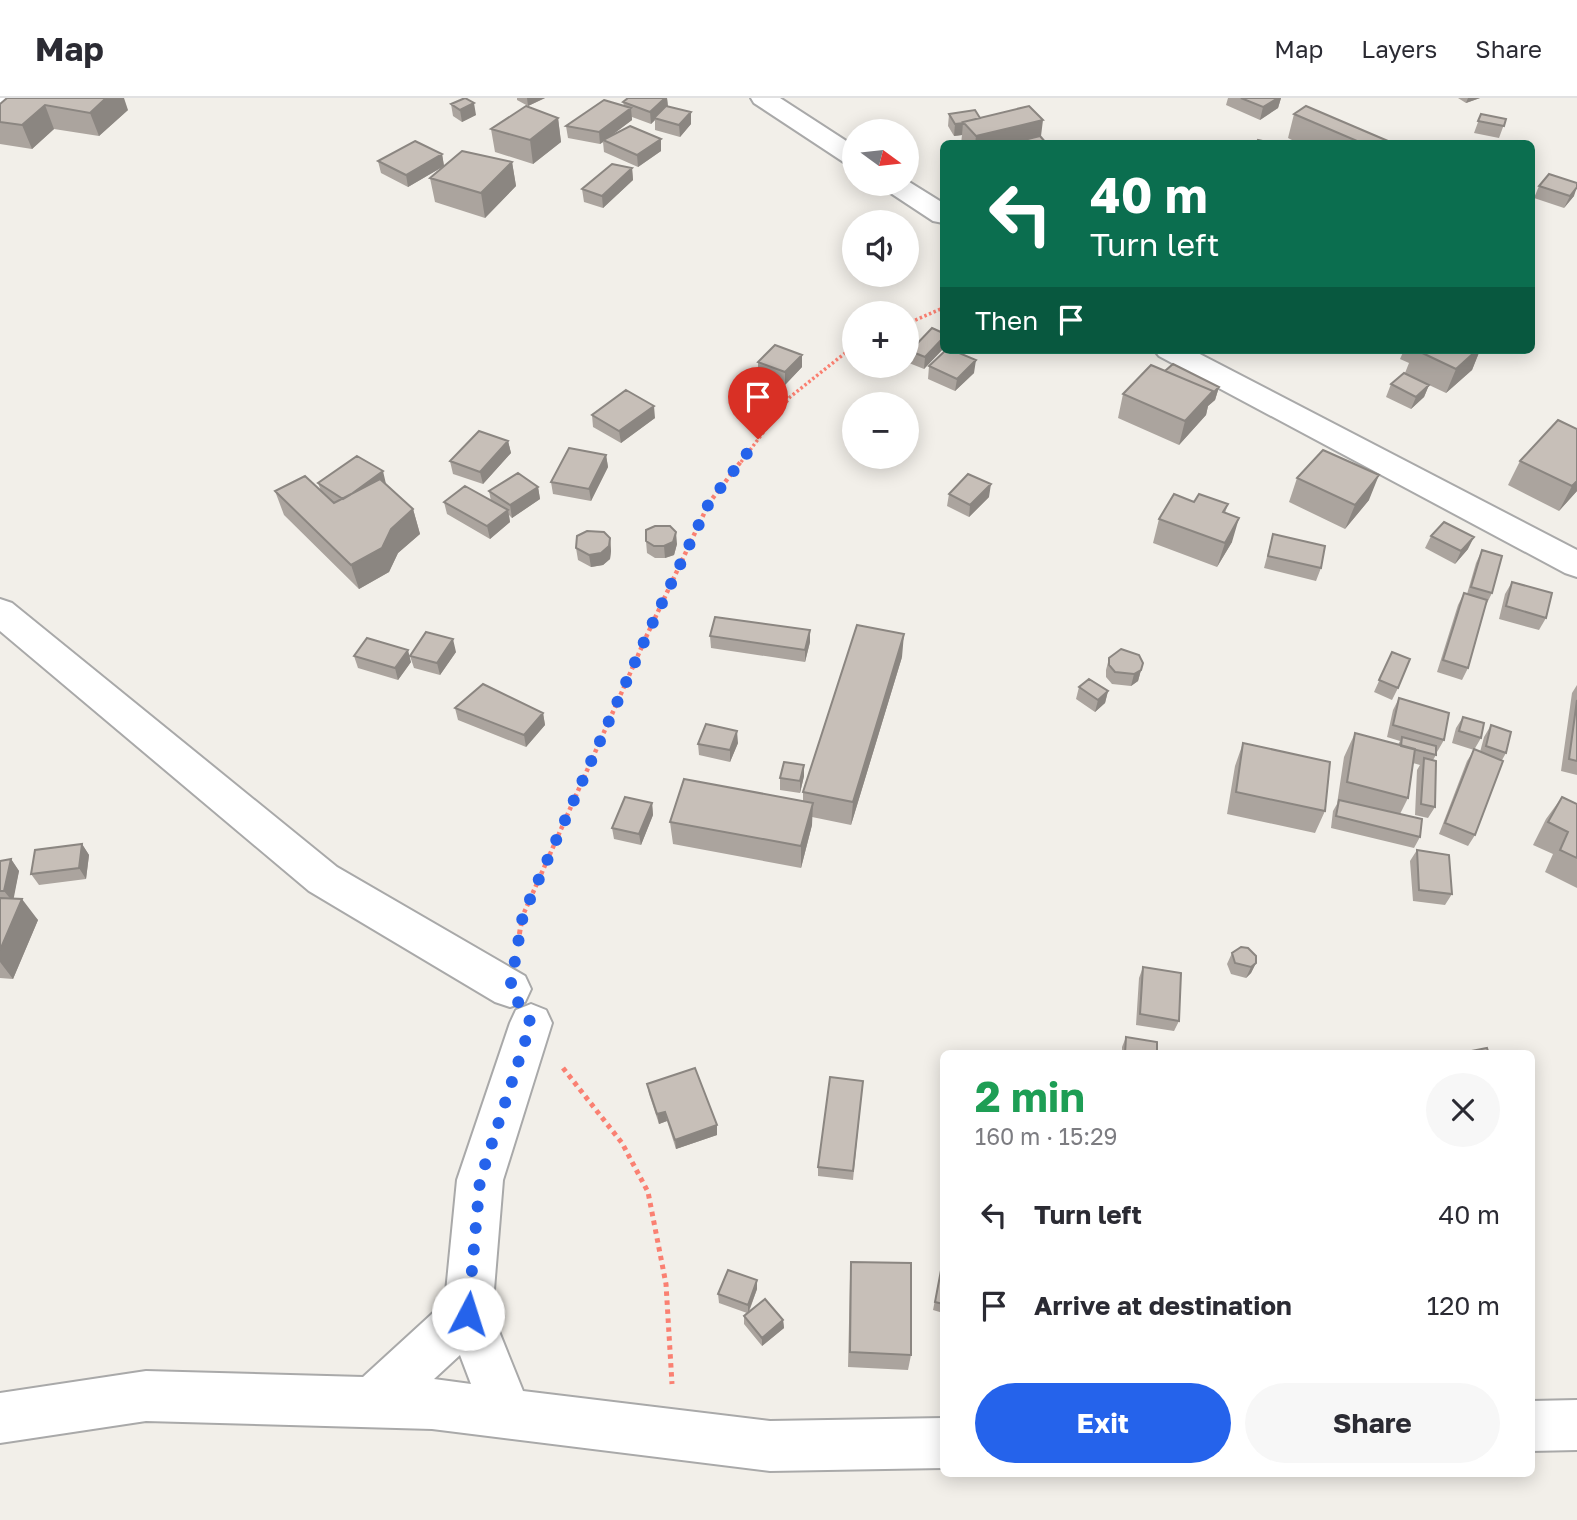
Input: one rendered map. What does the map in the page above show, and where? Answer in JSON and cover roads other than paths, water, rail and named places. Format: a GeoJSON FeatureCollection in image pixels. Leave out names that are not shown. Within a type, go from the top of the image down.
{"type":"FeatureCollection","features":[{"type":"Feature","properties":{"kind":"street"},"geometry":{"type":"LineString","coordinates":[[763,98],[842,149]]}},
{"type":"Feature","properties":{"kind":"street"},"geometry":{"type":"LineString","coordinates":[[914,196],[940,213]]}},
{"type":"Feature","properties":{"kind":"street"},"geometry":{"type":"LineString","coordinates":[[1177,354],[1577,565]]}},
{"type":"Feature","properties":{"kind":"street"},"geometry":{"type":"LineString","coordinates":[[0,612],[323,879],[521,1006],[480,1180],[468,1314],[507,1414]]}},
{"type":"Feature","properties":{"kind":"street"},"geometry":{"type":"LineString","coordinates":[[373,1402],[468,1314]]}},
{"type":"Feature","properties":{"kind":"street"},"geometry":{"type":"LineString","coordinates":[[0,1418],[146,1396],[373,1402],[432,1404],[770,1446],[940,1443]]}},
{"type":"Feature","properties":{"kind":"street"},"geometry":{"type":"LineString","coordinates":[[1535,1426],[1577,1425]]}}]}
